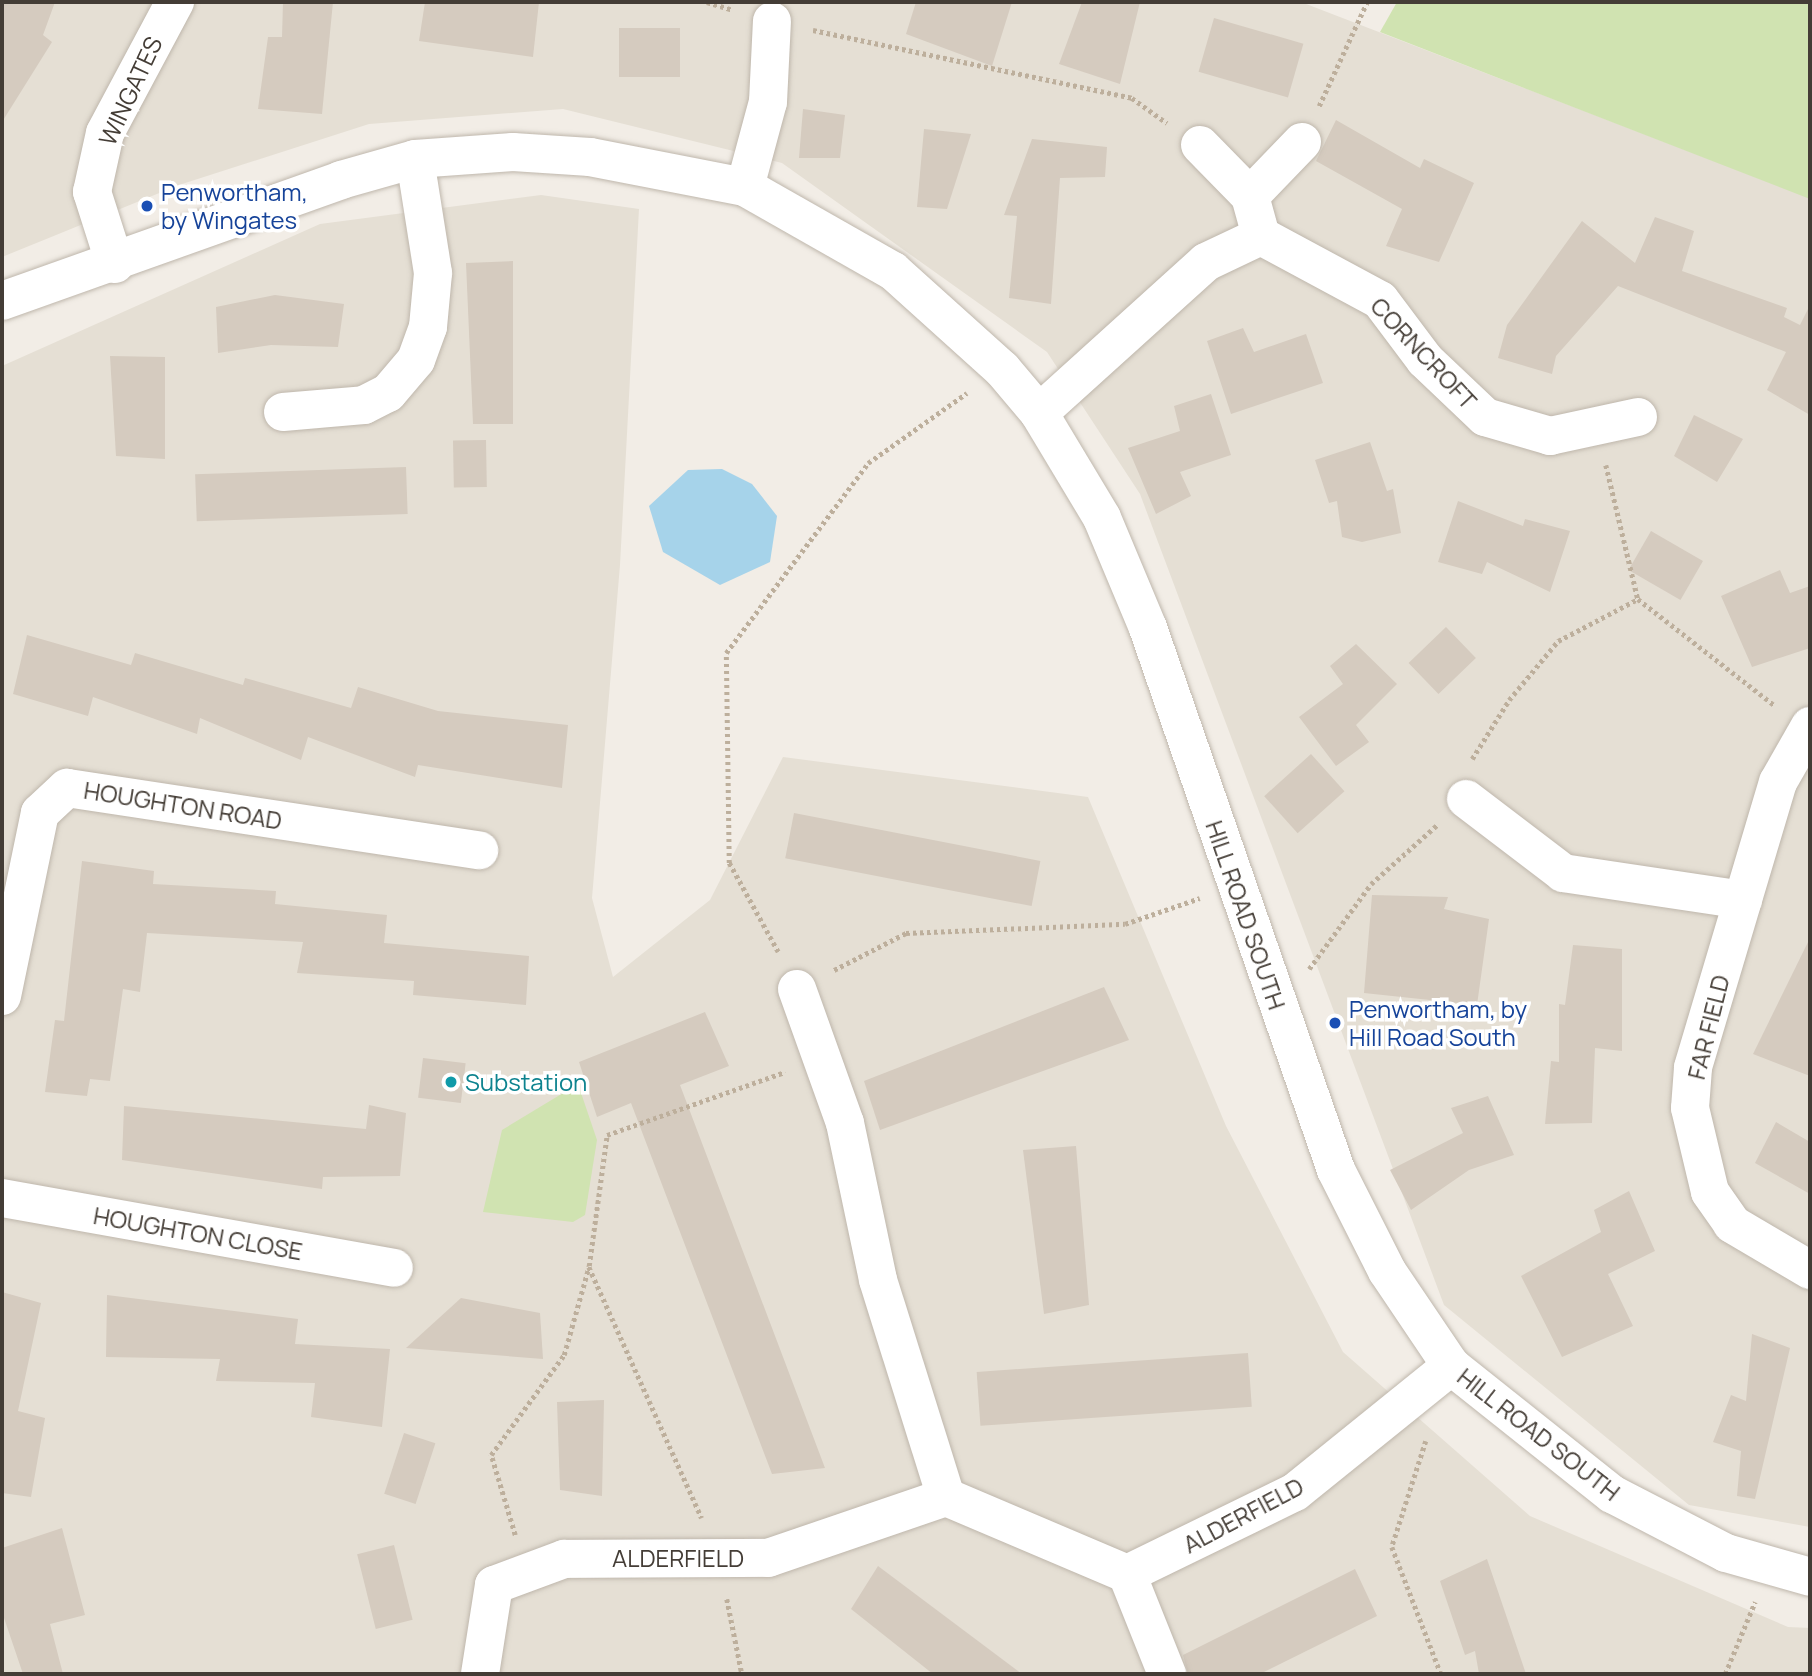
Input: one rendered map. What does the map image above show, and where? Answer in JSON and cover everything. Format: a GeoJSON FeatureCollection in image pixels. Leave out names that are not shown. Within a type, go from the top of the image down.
{"type":"FeatureCollection","features":[{"type":"Feature","properties":{"kind":"street","name":"WINGATES"},"geometry":{"type":"LineString","coordinates":[[115,264],[92,192],[103,145],[175,2]]}},
{"type":"Feature","properties":{"kind":"street"},"geometry":{"type":"LineString","coordinates":[[745,187],[768,102],[772,21]]}},
{"type":"Feature","properties":{"kind":"street"},"geometry":{"type":"LineString","coordinates":[[1250,196],[1302,142]]}},
{"type":"Feature","properties":{"kind":"street"},"geometry":{"type":"LineString","coordinates":[[1039,414],[1206,262],[1261,236],[1250,196],[1200,145]]}},
{"type":"Feature","properties":{"kind":"street","name":"HILL ROAD SOUTH"},"geometry":{"type":"LineString","coordinates":[[2,301],[115,264],[258,207],[415,159],[513,152],[590,157],[745,187],[894,271],[1002,369],[1039,414],[1102,518],[1148,628],[1336,1170],[1387,1271],[1451,1366],[1612,1494],[1726,1553],[1772,1563],[1810,1577]]}},
{"type":"Feature","properties":{"kind":"street"},"geometry":{"type":"LineString","coordinates":[[283,412],[364,405],[388,393],[416,360],[428,327],[433,273],[415,159]]}},
{"type":"Feature","properties":{"kind":"street","name":"CORNCROFT"},"geometry":{"type":"LineString","coordinates":[[1261,236],[1380,300],[1425,360],[1485,416],[1550,436],[1638,417]]}},
{"type":"Feature","properties":{"kind":"street","name":"FAR FIELD"},"geometry":{"type":"LineString","coordinates":[[1808,728],[1779,782],[1693,1069],[1694,1146],[1710,1192],[1732,1224],[1810,1270]]}},
{"type":"Feature","properties":{"kind":"street","name":"HOUGHTON ROAD"},"geometry":{"type":"LineString","coordinates":[[2,996],[40,813],[67,788],[478,850]]}},
{"type":"Feature","properties":{"kind":"street"},"geometry":{"type":"LineString","coordinates":[[1466,799],[1563,873],[1743,900]]}},
{"type":"Feature","properties":{"kind":"street"},"geometry":{"type":"LineString","coordinates":[[797,989],[845,1123],[878,1280],[946,1497],[1127,1574],[1167,1674]]}},
{"type":"Feature","properties":{"kind":"street","name":"HOUGHTON CLOSE"},"geometry":{"type":"LineString","coordinates":[[2,1198],[394,1268]]}},
{"type":"Feature","properties":{"kind":"street","name":"ALDERFIELD"},"geometry":{"type":"LineString","coordinates":[[1127,1574],[1295,1492],[1451,1366]]}},
{"type":"Feature","properties":{"kind":"street","name":"ALDERFIELD"},"geometry":{"type":"LineString","coordinates":[[480,1674],[494,1585],[564,1559],[768,1558],[946,1497]]}},
{"type":"Feature","properties":{"kind":"path"},"geometry":{"type":"LineString","coordinates":[[1302,142],[1367,2]]}},
{"type":"Feature","properties":{"kind":"path"},"geometry":{"type":"LineString","coordinates":[[772,21],[1132,98],[1200,145]]}},
{"type":"Feature","properties":{"kind":"path"},"geometry":{"type":"LineString","coordinates":[[1002,369],[868,463],[726,653],[729,863],[797,989],[906,933],[1125,924],[1237,886]]}},
{"type":"Feature","properties":{"kind":"path"},"geometry":{"type":"LineString","coordinates":[[1596,428],[1638,599],[1808,728]]}},
{"type":"Feature","properties":{"kind":"path"},"geometry":{"type":"LineString","coordinates":[[1279,1010],[1371,884],[1466,799],[1472,758],[1509,700],[1558,641],[1638,599]]}},
{"type":"Feature","properties":{"kind":"path"},"geometry":{"type":"LineString","coordinates":[[526,1573],[491,1455],[564,1354],[589,1266],[607,1135],[822,1059]]}},
{"type":"Feature","properties":{"kind":"path"},"geometry":{"type":"LineString","coordinates":[[589,1266],[720,1557],[741,1674]]}},
{"type":"Feature","properties":{"kind":"path"},"geometry":{"type":"LineString","coordinates":[[1430,1431],[1392,1547],[1441,1674]]}},
{"type":"Feature","properties":{"kind":"path"},"geometry":{"type":"LineString","coordinates":[[1725,1674],[1772,1563]]}},
{"type":"Feature","properties":{"kind":"shaded area"},"geometry":{"type":"Polygon","coordinates":[[[2,2],[1301,2],[1810,198],[1810,1527],[1689,1505],[1444,1305],[1140,494],[1047,352],[782,163],[563,109],[369,124],[179,185],[2,257],[2,2]]]}},
{"type":"Feature","properties":{"kind":"shaded area"},"geometry":{"type":"Polygon","coordinates":[[[541,195],[639,209],[620,565],[592,898],[613,977],[710,900],[783,757],[1088,797],[1226,1126],[1343,1352],[1530,1516],[1788,1627],[1810,1628],[1810,1674],[2,1674],[2,366],[320,224],[541,195]]]}},
{"type":"Feature","properties":{"kind":"green space"},"geometry":{"type":"Polygon","coordinates":[[[1397,2],[1810,3],[1810,199],[1380,32],[1397,2]]]}},
{"type":"Feature","properties":{"kind":"green space"},"geometry":{"type":"Polygon","coordinates":[[[578,1084],[597,1140],[585,1215],[573,1222],[483,1212],[502,1130],[578,1084]]]}},
{"type":"Feature","properties":{"kind":"water"},"geometry":{"type":"Polygon","coordinates":[[[722,469],[752,484],[777,516],[770,562],[720,585],[663,552],[649,506],[688,470],[722,469]]]}},
{"type":"Feature","properties":{"kind":"building"},"geometry":{"type":"Polygon","coordinates":[[[2,2],[55,2],[43,35],[52,42],[2,122],[2,2]]]}},
{"type":"Feature","properties":{"kind":"building"},"geometry":{"type":"Polygon","coordinates":[[[283,2],[333,2],[322,114],[258,109],[268,37],[282,37],[283,2]]]}},
{"type":"Feature","properties":{"kind":"building"},"geometry":{"type":"Polygon","coordinates":[[[425,2],[539,2],[533,57],[419,41],[425,2]]]}},
{"type":"Feature","properties":{"kind":"building"},"geometry":{"type":"Polygon","coordinates":[[[916,2],[1012,2],[992,66],[906,34],[916,2]]]}},
{"type":"Feature","properties":{"kind":"building"},"geometry":{"type":"Polygon","coordinates":[[[1082,2],[1140,2],[1120,84],[1059,64],[1082,2]]]}},
{"type":"Feature","properties":{"kind":"building"},"geometry":{"type":"Polygon","coordinates":[[[1214,18],[1303,44],[1288,97],[1199,72],[1214,18]]]}},
{"type":"Feature","properties":{"kind":"building"},"geometry":{"type":"Polygon","coordinates":[[[619,28],[680,28],[680,77],[619,77],[619,28]]]}},
{"type":"Feature","properties":{"kind":"building"},"geometry":{"type":"Polygon","coordinates":[[[803,109],[845,115],[840,158],[799,158],[803,109]]]}},
{"type":"Feature","properties":{"kind":"building"},"geometry":{"type":"Polygon","coordinates":[[[1336,120],[1420,168],[1424,159],[1474,183],[1439,262],[1386,246],[1402,209],[1316,161],[1336,120]]]}},
{"type":"Feature","properties":{"kind":"building"},"geometry":{"type":"Polygon","coordinates":[[[924,129],[971,134],[947,209],[917,207],[924,129]]]}},
{"type":"Feature","properties":{"kind":"building"},"geometry":{"type":"Polygon","coordinates":[[[1032,139],[1107,147],[1105,177],[1060,178],[1051,304],[1009,298],[1017,216],[1004,215],[1032,139]]]}},
{"type":"Feature","properties":{"kind":"building"},"geometry":{"type":"Polygon","coordinates":[[[1655,217],[1694,231],[1682,271],[1787,308],[1784,317],[1800,325],[1810,305],[1810,415],[1767,390],[1786,352],[1618,286],[1556,356],[1552,374],[1498,358],[1507,325],[1582,221],[1635,263],[1655,217]]]}},
{"type":"Feature","properties":{"kind":"building"},"geometry":{"type":"Polygon","coordinates":[[[513,261],[513,424],[473,424],[466,263],[513,261]]]}},
{"type":"Feature","properties":{"kind":"building"},"geometry":{"type":"Polygon","coordinates":[[[275,295],[344,304],[338,347],[271,345],[218,353],[216,307],[275,295]]]}},
{"type":"Feature","properties":{"kind":"building"},"geometry":{"type":"Polygon","coordinates":[[[1243,328],[1254,352],[1306,334],[1323,383],[1231,414],[1207,341],[1243,328]]]}},
{"type":"Feature","properties":{"kind":"building"},"geometry":{"type":"Polygon","coordinates":[[[110,356],[165,357],[165,459],[116,456],[110,356]]]}},
{"type":"Feature","properties":{"kind":"building"},"geometry":{"type":"Polygon","coordinates":[[[1211,394],[1231,455],[1180,472],[1191,496],[1156,514],[1128,448],[1180,431],[1174,406],[1211,394]]]}},
{"type":"Feature","properties":{"kind":"building"},"geometry":{"type":"Polygon","coordinates":[[[1694,415],[1743,439],[1717,482],[1674,456],[1694,415]]]}},
{"type":"Feature","properties":{"kind":"building"},"geometry":{"type":"Polygon","coordinates":[[[486,440],[487,487],[454,488],[453,441],[486,440]]]}},
{"type":"Feature","properties":{"kind":"building"},"geometry":{"type":"Polygon","coordinates":[[[1370,442],[1387,491],[1393,489],[1401,533],[1362,542],[1342,537],[1337,501],[1329,503],[1315,460],[1370,442]]]}},
{"type":"Feature","properties":{"kind":"building"},"geometry":{"type":"Polygon","coordinates":[[[406,467],[408,514],[197,521],[195,474],[406,467]]]}},
{"type":"Feature","properties":{"kind":"building"},"geometry":{"type":"Polygon","coordinates":[[[1458,501],[1523,526],[1525,519],[1570,531],[1550,592],[1487,562],[1482,574],[1438,562],[1458,501]]]}},
{"type":"Feature","properties":{"kind":"building"},"geometry":{"type":"Polygon","coordinates":[[[1651,531],[1703,561],[1680,600],[1628,570],[1651,531]]]}},
{"type":"Feature","properties":{"kind":"building"},"geometry":{"type":"Polygon","coordinates":[[[1780,570],[1790,593],[1810,586],[1810,648],[1752,667],[1721,596],[1780,570]]]}},
{"type":"Feature","properties":{"kind":"building"},"geometry":{"type":"Polygon","coordinates":[[[1446,627],[1476,658],[1438,694],[1409,663],[1446,627]]]}},
{"type":"Feature","properties":{"kind":"building"},"geometry":{"type":"Polygon","coordinates":[[[27,635],[131,665],[135,653],[243,685],[245,678],[351,708],[358,687],[438,711],[568,725],[562,788],[418,765],[415,777],[308,737],[301,760],[200,718],[197,734],[93,697],[88,716],[13,694],[27,635]]]}},
{"type":"Feature","properties":{"kind":"building"},"geometry":{"type":"Polygon","coordinates":[[[1356,644],[1397,684],[1356,725],[1369,742],[1336,766],[1299,717],[1343,684],[1330,666],[1356,644]]]}},
{"type":"Feature","properties":{"kind":"building"},"geometry":{"type":"Polygon","coordinates":[[[1311,754],[1344,791],[1298,833],[1264,796],[1311,754]]]}},
{"type":"Feature","properties":{"kind":"building"},"geometry":{"type":"Polygon","coordinates":[[[794,813],[1040,861],[1032,906],[785,858],[794,813]]]}},
{"type":"Feature","properties":{"kind":"building"},"geometry":{"type":"Polygon","coordinates":[[[82,861],[154,871],[153,884],[276,891],[275,904],[387,915],[384,943],[529,956],[526,1005],[413,995],[414,981],[297,973],[303,942],[147,933],[140,992],[123,989],[110,1081],[90,1079],[87,1096],[45,1092],[55,1020],[64,1021],[82,861]]]}},
{"type":"Feature","properties":{"kind":"building"},"geometry":{"type":"Polygon","coordinates":[[[1372,895],[1448,897],[1444,909],[1489,919],[1477,1005],[1364,993],[1372,895]]]}},
{"type":"Feature","properties":{"kind":"building"},"geometry":{"type":"Polygon","coordinates":[[[1810,938],[1810,1076],[1753,1054],[1810,938]]]}},
{"type":"Feature","properties":{"kind":"building"},"geometry":{"type":"Polygon","coordinates":[[[1573,945],[1622,949],[1622,1051],[1595,1048],[1592,1123],[1545,1124],[1551,1061],[1559,1062],[1559,1004],[1565,1005],[1573,945]]]}},
{"type":"Feature","properties":{"kind":"building"},"geometry":{"type":"Polygon","coordinates":[[[1104,987],[1129,1040],[880,1130],[864,1081],[1104,987]]]}},
{"type":"Feature","properties":{"kind":"building"},"geometry":{"type":"Polygon","coordinates":[[[705,1012],[729,1066],[680,1085],[825,1468],[772,1474],[631,1103],[597,1117],[579,1062],[705,1012]]]}},
{"type":"Feature","properties":{"kind":"building"},"geometry":{"type":"Polygon","coordinates":[[[423,1058],[466,1063],[461,1103],[418,1098],[423,1058]]]}},
{"type":"Feature","properties":{"kind":"building"},"geometry":{"type":"Polygon","coordinates":[[[1488,1096],[1514,1155],[1469,1170],[1411,1210],[1390,1170],[1463,1133],[1451,1108],[1488,1096]]]}},
{"type":"Feature","properties":{"kind":"building"},"geometry":{"type":"Polygon","coordinates":[[[369,1105],[406,1113],[400,1176],[323,1177],[322,1189],[122,1160],[124,1106],[366,1129],[369,1105]]]}},
{"type":"Feature","properties":{"kind":"building"},"geometry":{"type":"Polygon","coordinates":[[[1776,1122],[1810,1142],[1810,1194],[1755,1163],[1776,1122]]]}},
{"type":"Feature","properties":{"kind":"building"},"geometry":{"type":"Polygon","coordinates":[[[1076,1146],[1089,1305],[1044,1314],[1023,1150],[1076,1146]]]}},
{"type":"Feature","properties":{"kind":"building"},"geometry":{"type":"Polygon","coordinates":[[[1629,1191],[1655,1251],[1608,1274],[1633,1326],[1562,1357],[1521,1276],[1601,1232],[1594,1210],[1629,1191]]]}},
{"type":"Feature","properties":{"kind":"building"},"geometry":{"type":"Polygon","coordinates":[[[2,1292],[41,1303],[18,1411],[45,1418],[31,1497],[2,1493],[2,1292]]]}},
{"type":"Feature","properties":{"kind":"building"},"geometry":{"type":"Polygon","coordinates":[[[107,1295],[298,1319],[295,1344],[390,1349],[382,1427],[311,1417],[315,1383],[216,1381],[220,1359],[106,1357],[107,1295]]]}},
{"type":"Feature","properties":{"kind":"building"},"geometry":{"type":"Polygon","coordinates":[[[461,1298],[540,1313],[543,1359],[406,1348],[461,1298]]]}},
{"type":"Feature","properties":{"kind":"building"},"geometry":{"type":"Polygon","coordinates":[[[1752,1334],[1790,1348],[1755,1499],[1737,1496],[1741,1451],[1713,1442],[1731,1395],[1746,1401],[1752,1334]]]}},
{"type":"Feature","properties":{"kind":"building"},"geometry":{"type":"Polygon","coordinates":[[[1248,1353],[1252,1407],[980,1426],[977,1372],[1248,1353]]]}},
{"type":"Feature","properties":{"kind":"building"},"geometry":{"type":"Polygon","coordinates":[[[604,1400],[602,1496],[560,1490],[557,1402],[604,1400]]]}},
{"type":"Feature","properties":{"kind":"building"},"geometry":{"type":"Polygon","coordinates":[[[404,1433],[435,1443],[416,1504],[384,1494],[404,1433]]]}},
{"type":"Feature","properties":{"kind":"building"},"geometry":{"type":"Polygon","coordinates":[[[62,1528],[85,1615],[50,1624],[63,1674],[23,1674],[2,1612],[2,1548],[62,1528]]]}},
{"type":"Feature","properties":{"kind":"building"},"geometry":{"type":"Polygon","coordinates":[[[394,1545],[413,1620],[376,1629],[357,1554],[394,1545]]]}},
{"type":"Feature","properties":{"kind":"building"},"geometry":{"type":"Polygon","coordinates":[[[1487,1559],[1526,1674],[1479,1674],[1475,1651],[1465,1655],[1440,1581],[1487,1559]]]}},
{"type":"Feature","properties":{"kind":"building"},"geometry":{"type":"Polygon","coordinates":[[[878,1566],[1022,1674],[933,1674],[851,1609],[878,1566]]]}},
{"type":"Feature","properties":{"kind":"building"},"geometry":{"type":"Polygon","coordinates":[[[1355,1569],[1377,1616],[1260,1674],[1188,1674],[1183,1655],[1355,1569]]]}},
{"type":"Feature","properties":{"kind":"place","name":"Penwortham, by Wingates"},"geometry":{"type":"Point","coordinates":[147,206]}},
{"type":"Feature","properties":{"kind":"place","name":"Penwortham, by Hill Road South"},"geometry":{"type":"Point","coordinates":[1335,1023]}},
{"type":"Feature","properties":{"kind":"place","name":"Substation"},"geometry":{"type":"Point","coordinates":[451,1082]}}]}
